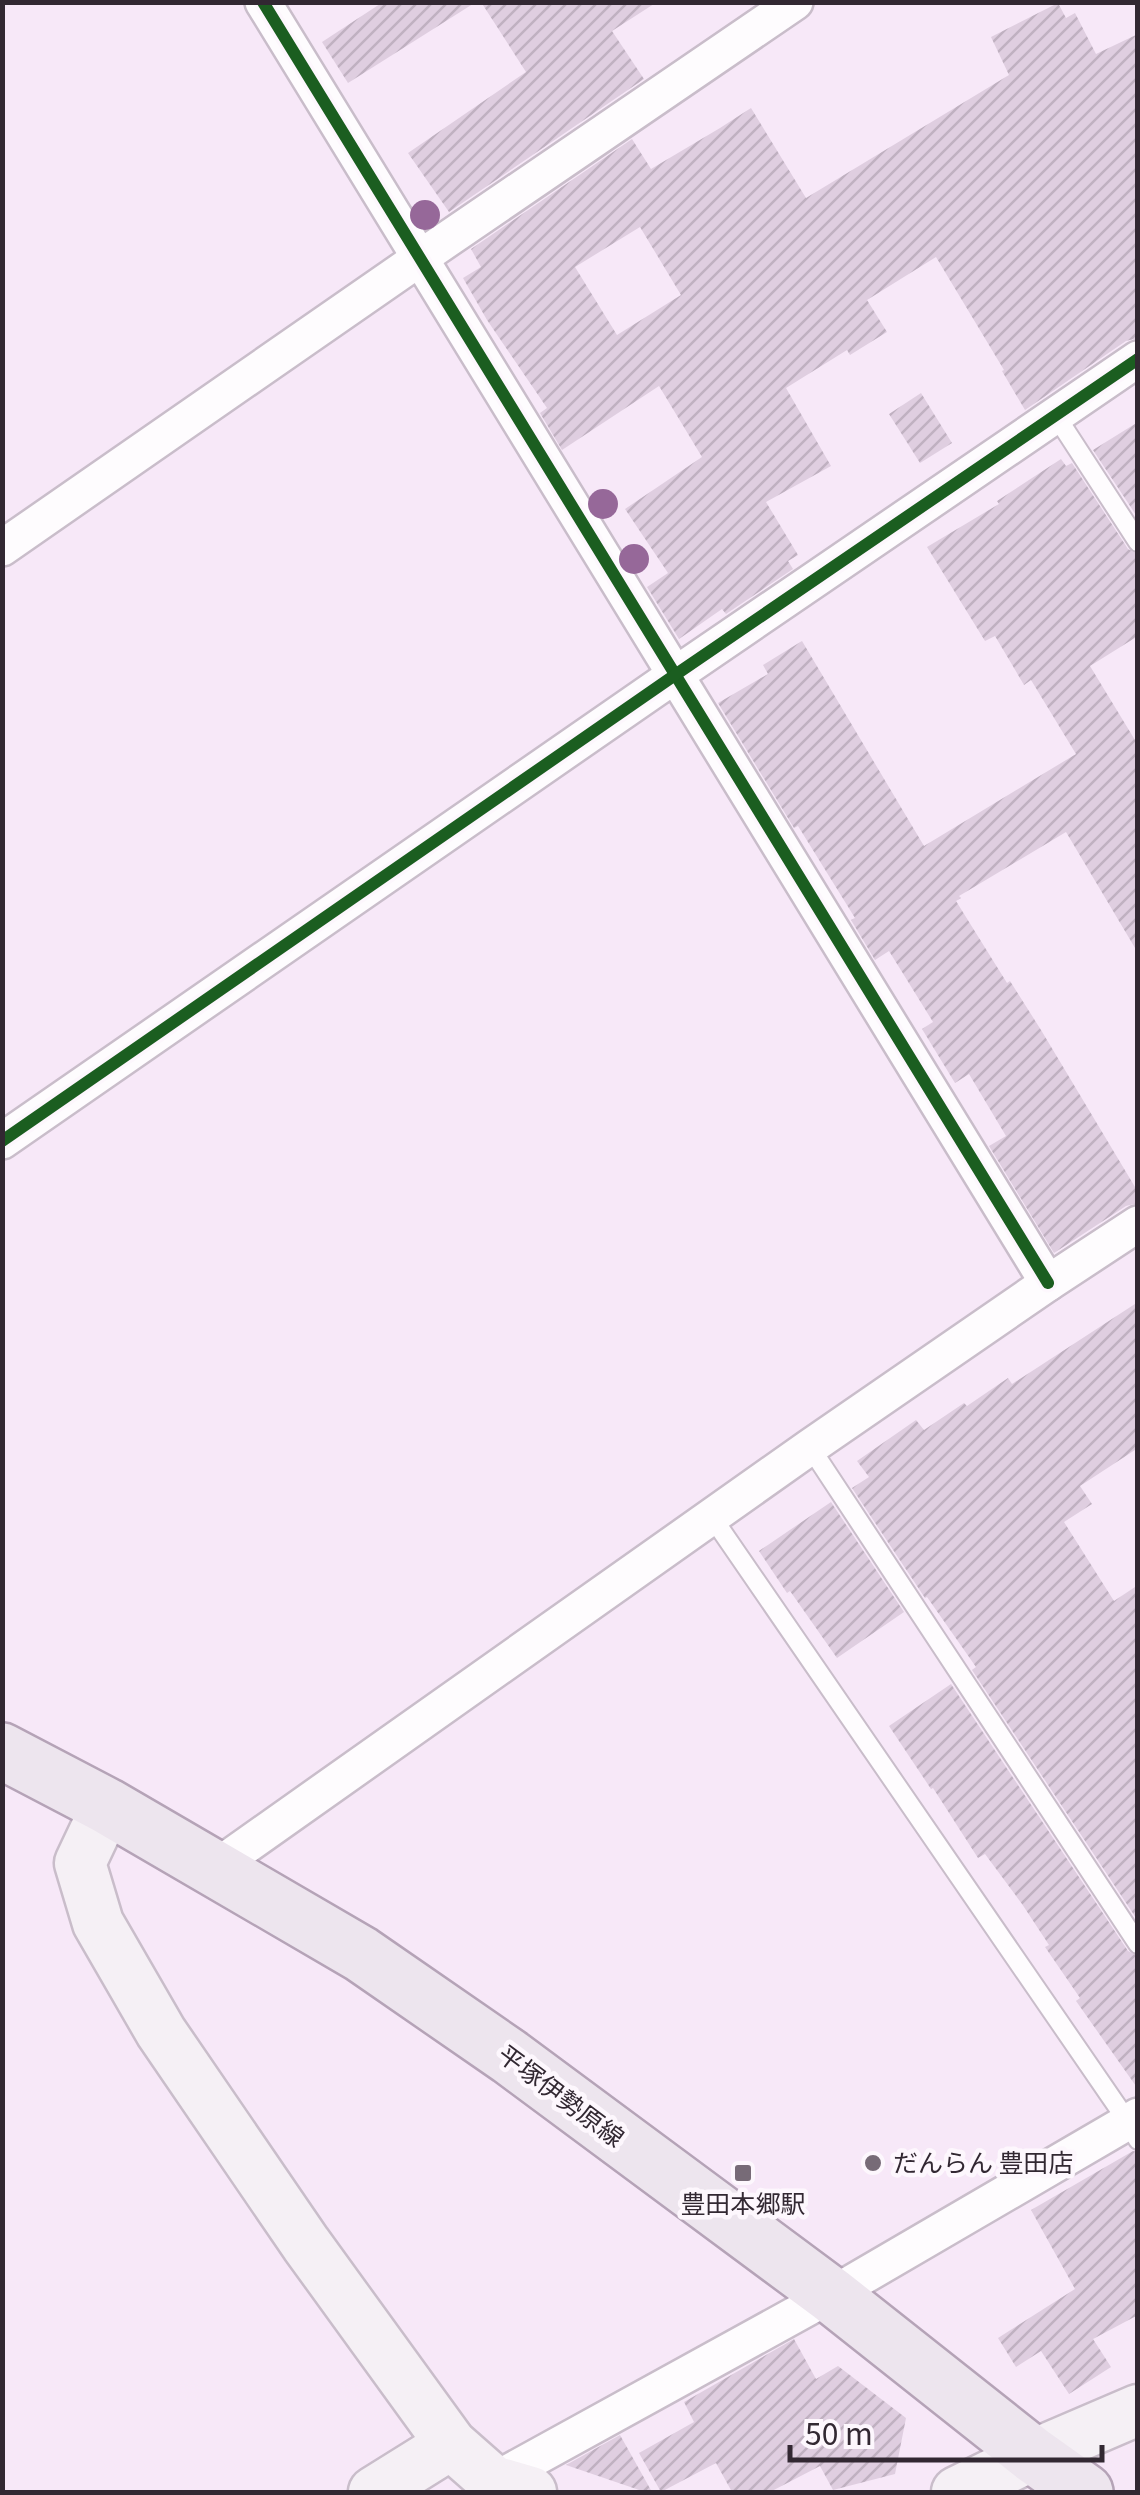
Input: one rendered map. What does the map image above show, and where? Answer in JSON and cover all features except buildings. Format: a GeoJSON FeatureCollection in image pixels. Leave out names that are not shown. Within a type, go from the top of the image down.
{"type":"FeatureCollection","features":[{"type":"Feature","properties":{"kind":"main road","name":"平塚伊勢原線"},"geometry":{"type":"LineString","coordinates":[[2,1751],[216,1867],[361,1954],[495,2046],[831,2295],[1084,2492]]}},
{"type":"Feature","properties":{"kind":"street"},"geometry":{"type":"LineString","coordinates":[[263,2],[1048,1283]]}},
{"type":"Feature","properties":{"kind":"street"},"geometry":{"type":"LineString","coordinates":[[2,548],[795,2]]}},
{"type":"Feature","properties":{"kind":"street"},"geometry":{"type":"LineString","coordinates":[[2,1140],[1138,359]]}},
{"type":"Feature","properties":{"kind":"street"},"geometry":{"type":"LineString","coordinates":[[216,1867],[810,1448],[1138,1224]]}},
{"type":"Feature","properties":{"kind":"street"},"geometry":{"type":"LineString","coordinates":[[107,1806],[80,1864],[98,1923],[161,2032],[306,2244],[451,2444],[506,2489],[831,2295],[1134,2126]]}},
{"type":"Feature","properties":{"kind":"street"},"geometry":{"type":"LineString","coordinates":[[957,2492],[1138,2410]]}},
{"type":"Feature","properties":{"kind":"street"},"geometry":{"type":"LineString","coordinates":[[374,2492],[451,2444]]}},
{"type":"Feature","properties":{"kind":"lane"},"geometry":{"type":"LineString","coordinates":[[1056,416],[1138,542]]}},
{"type":"Feature","properties":{"kind":"lane"},"geometry":{"type":"LineString","coordinates":[[810,1448],[1138,1944]]}},
{"type":"Feature","properties":{"kind":"lane"},"geometry":{"type":"LineString","coordinates":[[712,1518],[1134,2126]]}},
{"type":"Feature","properties":{"kind":"cycle path"},"geometry":{"type":"LineString","coordinates":[[263,2],[1048,1283]]}},
{"type":"Feature","properties":{"kind":"cycle path"},"geometry":{"type":"LineString","coordinates":[[2,1141],[1138,359]]}},
{"type":"Feature","properties":{"kind":"place","name":"だんらん 豊田店"},"geometry":{"type":"Point","coordinates":[873,2163]}},
{"type":"Feature","properties":{"kind":"place","name":"豊田本郷駅"},"geometry":{"type":"Point","coordinates":[743,2173]}}]}
